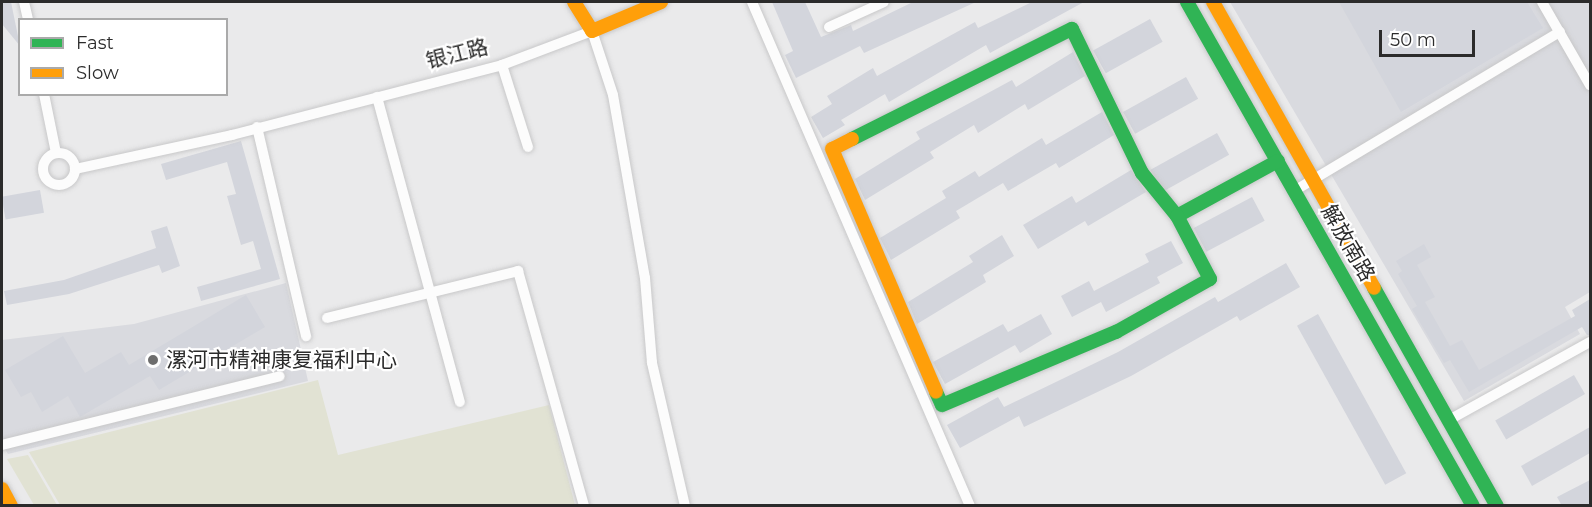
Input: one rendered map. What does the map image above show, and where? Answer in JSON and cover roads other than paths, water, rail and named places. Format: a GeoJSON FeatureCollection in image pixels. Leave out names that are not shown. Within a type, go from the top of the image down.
{"type":"FeatureCollection","features":[{"type":"Feature","properties":{"kind":"street"},"geometry":{"type":"LineString","coordinates":[[24,2],[28,18]]}},
{"type":"Feature","properties":{"kind":"street"},"geometry":{"type":"LineString","coordinates":[[574,2],[592,31],[613,95],[645,278],[652,363],[685,506]]}},
{"type":"Feature","properties":{"kind":"street","name":"银江路"},"geometry":{"type":"LineString","coordinates":[[75,169],[257,127],[502,65],[661,2]]}},
{"type":"Feature","properties":{"kind":"street"},"geometry":{"type":"LineString","coordinates":[[752,2],[970,506]]}},
{"type":"Feature","properties":{"kind":"street"},"geometry":{"type":"LineString","coordinates":[[829,27],[884,2]]}},
{"type":"Feature","properties":{"kind":"street","name":"解放南路"},"geometry":{"type":"LineString","coordinates":[[1187,2],[1473,506]]}},
{"type":"Feature","properties":{"kind":"street","name":"解放南路"},"geometry":{"type":"LineString","coordinates":[[1213,2],[1497,506]]}},
{"type":"Feature","properties":{"kind":"street"},"geometry":{"type":"LineString","coordinates":[[1542,2],[1590,86]]}},
{"type":"Feature","properties":{"kind":"street"},"geometry":{"type":"LineString","coordinates":[[1072,29],[1142,173],[1177,216],[1210,279],[1116,332],[942,405],[832,149],[1072,29]]}},
{"type":"Feature","properties":{"kind":"street"},"geometry":{"type":"LineString","coordinates":[[1294,191],[1560,32]]}},
{"type":"Feature","properties":{"kind":"street"},"geometry":{"type":"LineString","coordinates":[[502,65],[528,147]]}},
{"type":"Feature","properties":{"kind":"street"},"geometry":{"type":"LineString","coordinates":[[44,96],[56,153]]}},
{"type":"Feature","properties":{"kind":"street"},"geometry":{"type":"LineString","coordinates":[[377,97],[460,402]]}},
{"type":"Feature","properties":{"kind":"street"},"geometry":{"type":"LineString","coordinates":[[257,127],[306,336]]}},
{"type":"Feature","properties":{"kind":"street"},"geometry":{"type":"LineString","coordinates":[[56,153],[71,159],[75,169],[71,178],[63,184],[48,181],[43,172],[44,162],[56,153]]}},
{"type":"Feature","properties":{"kind":"street"},"geometry":{"type":"LineString","coordinates":[[1177,216],[1278,161]]}},
{"type":"Feature","properties":{"kind":"street"},"geometry":{"type":"LineString","coordinates":[[327,318],[518,271],[584,506]]}},
{"type":"Feature","properties":{"kind":"street"},"geometry":{"type":"LineString","coordinates":[[1449,420],[1590,342]]}},
{"type":"Feature","properties":{"kind":"street"},"geometry":{"type":"LineString","coordinates":[[2,445],[280,376]]}},
{"type":"Feature","properties":{"kind":"street"},"geometry":{"type":"LineString","coordinates":[[2,489],[11,506]]}},
{"type":"Feature","properties":{"kind":"place","name":"漯河市精神康复福利中心"},"geometry":{"type":"Point","coordinates":[153,360]}}]}
